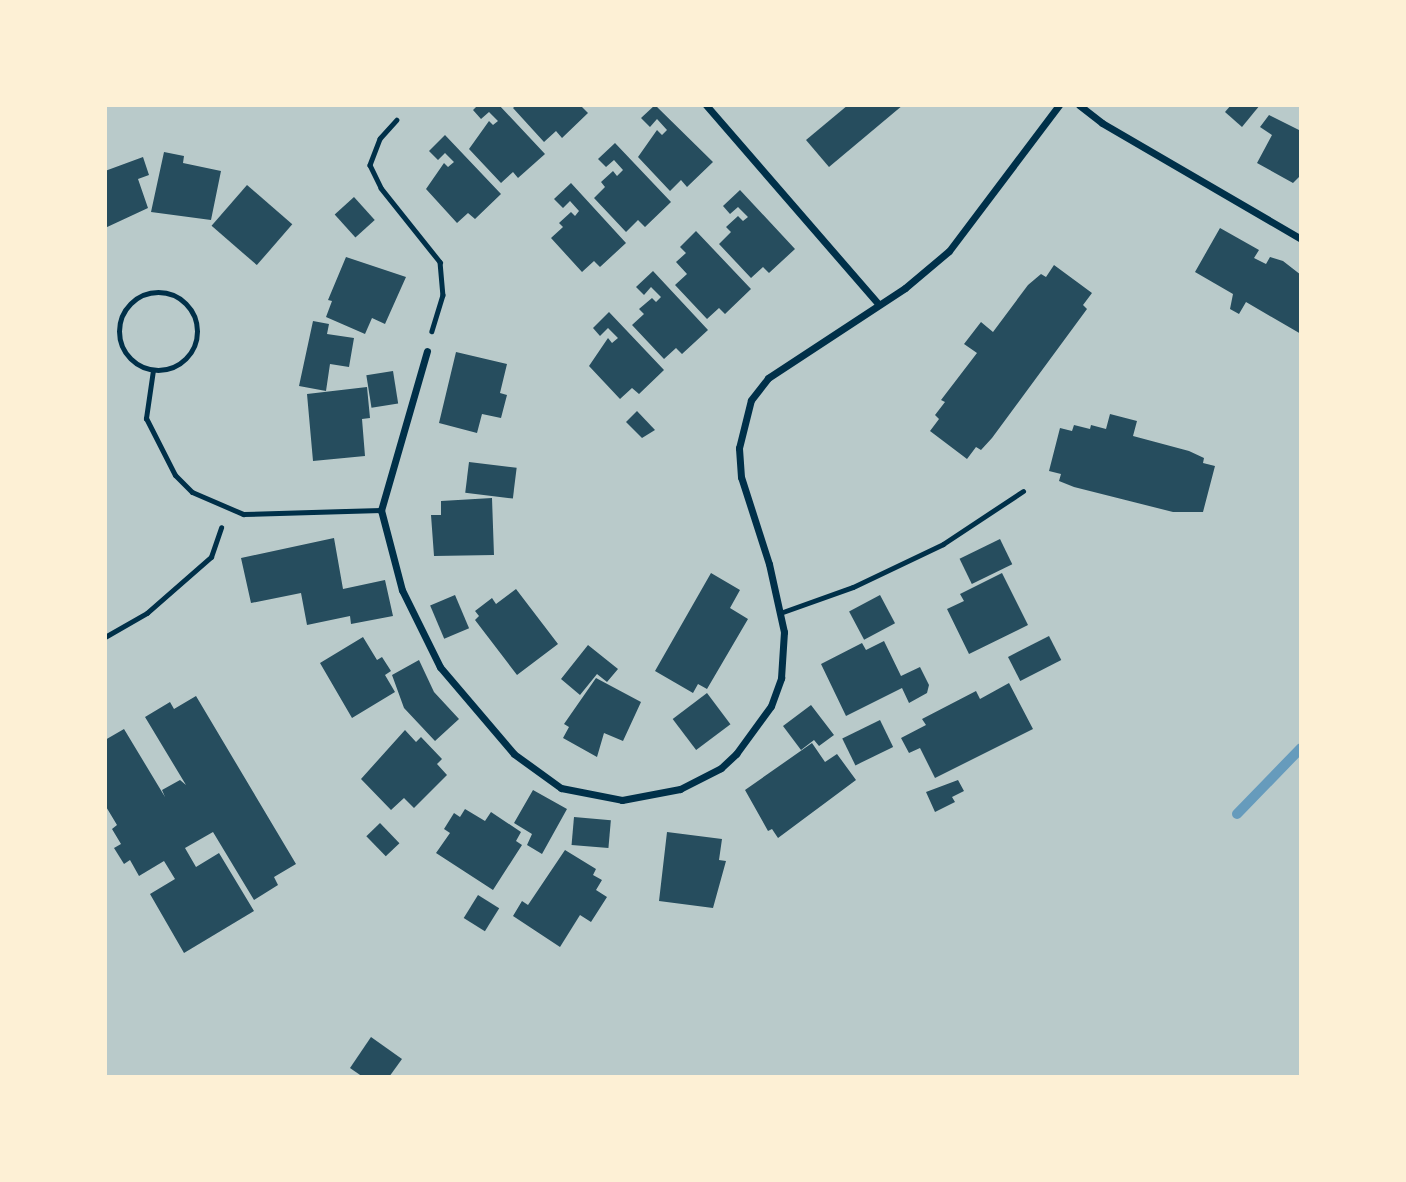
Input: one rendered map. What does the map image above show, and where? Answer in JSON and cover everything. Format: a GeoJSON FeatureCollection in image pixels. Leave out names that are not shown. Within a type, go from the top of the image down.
{"type":"FeatureCollection","features":[{"type":"Feature","properties":{"kind":"street"},"geometry":{"type":"LineString","coordinates":[[706,105],[879,305]]}},
{"type":"Feature","properties":{"kind":"street"},"geometry":{"type":"LineString","coordinates":[[427,351],[381,510],[415,621],[459,694],[537,774],[589,796],[622,800],[680,789],[713,772],[736,754],[771,706],[781,678],[784,632],[741,477],[742,423],[751,400],[768,378],[879,305],[949,251],[1059,105]]}},
{"type":"Feature","properties":{"kind":"street"},"geometry":{"type":"LineString","coordinates":[[1079,105],[1102,123],[1301,239]]}},
{"type":"Feature","properties":{"kind":"lane"},"geometry":{"type":"LineString","coordinates":[[164,292],[177,296],[193,313],[197,336],[194,348],[177,365],[153,370],[131,359],[123,349],[119,325],[130,303],[140,295],[164,292]]}},
{"type":"Feature","properties":{"kind":"lane"},"geometry":{"type":"LineString","coordinates":[[153,370],[146,418],[175,475],[191,492],[227,510],[269,515],[381,510]]}},
{"type":"Feature","properties":{"kind":"lane"},"geometry":{"type":"LineString","coordinates":[[780,613],[853,587],[943,544],[1023,491]]}},
{"type":"Feature","properties":{"kind":"path"},"geometry":{"type":"LineString","coordinates":[[397,120],[380,139],[370,165],[380,188],[440,262],[443,295],[427,351]]}},
{"type":"Feature","properties":{"kind":"path"},"geometry":{"type":"LineString","coordinates":[[105,637],[147,613],[211,557],[227,510]]}},
{"type":"Feature","properties":{"kind":"shaded area"},"geometry":{"type":"Polygon","coordinates":[[[105,105],[1301,105],[1301,1077],[105,1077],[105,105]]]}},
{"type":"Feature","properties":{"kind":"building"},"geometry":{"type":"Polygon","coordinates":[[[478,105],[499,105],[545,154],[518,178],[513,172],[501,183],[469,149],[489,121],[493,125],[498,121],[489,112],[481,119],[473,110],[478,105]]]}},
{"type":"Feature","properties":{"kind":"building"},"geometry":{"type":"Polygon","coordinates":[[[516,105],[580,105],[588,113],[562,138],[556,131],[544,142],[513,108],[516,105]]]}},
{"type":"Feature","properties":{"kind":"building"},"geometry":{"type":"Polygon","coordinates":[[[655,105],[713,162],[687,187],[681,180],[670,191],[638,157],[657,130],[662,135],[667,130],[657,119],[650,127],[641,118],[655,105]]]}},
{"type":"Feature","properties":{"kind":"building"},"geometry":{"type":"Polygon","coordinates":[[[848,105],[903,105],[829,167],[806,140],[848,105]]]}},
{"type":"Feature","properties":{"kind":"building"},"geometry":{"type":"Polygon","coordinates":[[[1231,105],[1260,105],[1242,127],[1225,112],[1231,105]]]}},
{"type":"Feature","properties":{"kind":"building"},"geometry":{"type":"Polygon","coordinates":[[[1269,115],[1301,131],[1301,175],[1293,183],[1257,163],[1272,135],[1260,127],[1269,115]]]}},
{"type":"Feature","properties":{"kind":"building"},"geometry":{"type":"Polygon","coordinates":[[[445,135],[501,194],[475,219],[468,213],[457,223],[426,189],[444,163],[448,167],[454,162],[445,153],[438,160],[429,151],[445,135]]]}},
{"type":"Feature","properties":{"kind":"building"},"geometry":{"type":"Polygon","coordinates":[[[615,143],[671,202],[645,227],[638,220],[626,232],[594,198],[605,187],[601,182],[613,171],[617,176],[623,170],[614,160],[606,167],[598,159],[615,143]]]}},
{"type":"Feature","properties":{"kind":"building"},"geometry":{"type":"Polygon","coordinates":[[[164,152],[184,156],[183,163],[221,171],[211,220],[151,212],[164,152]]]}},
{"type":"Feature","properties":{"kind":"building"},"geometry":{"type":"Polygon","coordinates":[[[143,157],[149,175],[138,179],[148,208],[105,228],[105,171],[143,157]]]}},
{"type":"Feature","properties":{"kind":"building"},"geometry":{"type":"Polygon","coordinates":[[[571,183],[626,243],[600,267],[594,261],[582,272],[551,238],[563,227],[559,223],[571,212],[575,216],[579,211],[570,201],[563,208],[554,199],[571,183]]]}},
{"type":"Feature","properties":{"kind":"building"},"geometry":{"type":"Polygon","coordinates":[[[247,185],[292,224],[257,265],[212,226],[247,185]]]}},
{"type":"Feature","properties":{"kind":"building"},"geometry":{"type":"Polygon","coordinates":[[[740,190],[795,249],[769,273],[763,267],[751,278],[719,244],[731,232],[726,227],[738,216],[743,221],[748,217],[738,207],[730,214],[723,206],[740,190]]]}},
{"type":"Feature","properties":{"kind":"building"},"geometry":{"type":"Polygon","coordinates":[[[354,197],[375,220],[355,237],[335,214],[354,197]]]}},
{"type":"Feature","properties":{"kind":"building"},"geometry":{"type":"Polygon","coordinates":[[[1220,228],[1259,250],[1254,258],[1266,264],[1270,257],[1283,261],[1301,275],[1301,334],[1246,302],[1239,314],[1230,309],[1233,294],[1195,272],[1220,228]]]}},
{"type":"Feature","properties":{"kind":"building"},"geometry":{"type":"Polygon","coordinates":[[[696,231],[751,289],[725,314],[719,308],[707,319],[675,285],[687,274],[676,262],[686,253],[680,247],[696,231]]]}},
{"type":"Feature","properties":{"kind":"building"},"geometry":{"type":"Polygon","coordinates":[[[346,257],[406,277],[385,324],[372,318],[365,334],[326,317],[332,301],[328,300],[346,257]]]}},
{"type":"Feature","properties":{"kind":"building"},"geometry":{"type":"Polygon","coordinates":[[[1054,265],[1092,293],[1083,305],[1087,309],[992,438],[981,450],[976,447],[967,459],[930,431],[939,419],[935,415],[945,402],[941,400],[977,353],[964,344],[981,322],[993,332],[1028,285],[1041,274],[1046,277],[1054,265]]]}},
{"type":"Feature","properties":{"kind":"building"},"geometry":{"type":"Polygon","coordinates":[[[653,271],[708,330],[682,354],[676,348],[664,359],[632,325],[644,314],[639,309],[652,298],[656,302],[661,297],[651,287],[644,295],[636,287],[653,271]]]}},
{"type":"Feature","properties":{"kind":"building"},"geometry":{"type":"Polygon","coordinates":[[[609,312],[664,370],[639,394],[632,388],[620,399],[589,366],[608,338],[612,343],[618,338],[608,328],[600,336],[593,328],[609,312]]]}},
{"type":"Feature","properties":{"kind":"building"},"geometry":{"type":"Polygon","coordinates":[[[313,321],[329,324],[327,334],[354,338],[349,367],[330,364],[326,391],[299,386],[313,321]]]}},
{"type":"Feature","properties":{"kind":"building"},"geometry":{"type":"Polygon","coordinates":[[[456,352],[507,364],[500,393],[507,395],[501,418],[482,414],[477,433],[439,423],[456,352]]]}},
{"type":"Feature","properties":{"kind":"building"},"geometry":{"type":"Polygon","coordinates":[[[393,371],[398,404],[371,408],[366,375],[393,371]]]}},
{"type":"Feature","properties":{"kind":"building"},"geometry":{"type":"Polygon","coordinates":[[[367,387],[370,418],[362,419],[365,456],[313,461],[307,394],[367,387]]]}},
{"type":"Feature","properties":{"kind":"building"},"geometry":{"type":"Polygon","coordinates":[[[637,411],[655,430],[642,438],[626,422],[637,411]]]}},
{"type":"Feature","properties":{"kind":"building"},"geometry":{"type":"Polygon","coordinates":[[[1110,414],[1137,421],[1133,436],[1189,451],[1204,458],[1203,463],[1215,466],[1203,512],[1173,512],[1074,487],[1059,481],[1061,474],[1049,471],[1060,428],[1072,431],[1074,425],[1090,429],[1091,425],[1106,429],[1110,414]]]}},
{"type":"Feature","properties":{"kind":"building"},"geometry":{"type":"Polygon","coordinates":[[[469,462],[517,468],[513,499],[465,493],[469,462]]]}},
{"type":"Feature","properties":{"kind":"building"},"geometry":{"type":"Polygon","coordinates":[[[492,498],[494,555],[434,556],[431,515],[441,515],[441,501],[492,498]]]}},
{"type":"Feature","properties":{"kind":"building"},"geometry":{"type":"Polygon","coordinates":[[[334,538],[343,589],[385,580],[393,616],[351,624],[350,616],[307,625],[301,593],[251,603],[241,558],[334,538]]]}},
{"type":"Feature","properties":{"kind":"building"},"geometry":{"type":"Polygon","coordinates":[[[1000,539],[1012,564],[972,584],[960,559],[1000,539]]]}},
{"type":"Feature","properties":{"kind":"building"},"geometry":{"type":"Polygon","coordinates":[[[711,573],[740,590],[730,608],[748,619],[707,689],[698,684],[693,693],[655,671],[711,573]]]}},
{"type":"Feature","properties":{"kind":"building"},"geometry":{"type":"Polygon","coordinates":[[[1002,573],[1028,625],[969,654],[947,609],[964,601],[960,594],[1002,573]]]}},
{"type":"Feature","properties":{"kind":"building"},"geometry":{"type":"Polygon","coordinates":[[[516,589],[558,644],[517,675],[475,620],[479,616],[475,611],[492,598],[496,604],[516,589]]]}},
{"type":"Feature","properties":{"kind":"building"},"geometry":{"type":"Polygon","coordinates":[[[455,595],[469,628],[444,639],[430,606],[455,595]]]}},
{"type":"Feature","properties":{"kind":"building"},"geometry":{"type":"Polygon","coordinates":[[[880,595],[895,623],[864,640],[849,611],[880,595]]]}},
{"type":"Feature","properties":{"kind":"building"},"geometry":{"type":"Polygon","coordinates":[[[1049,636],[1061,660],[1020,681],[1008,657],[1049,636]]]}},
{"type":"Feature","properties":{"kind":"building"},"geometry":{"type":"Polygon","coordinates":[[[363,637],[377,660],[382,657],[391,671],[385,675],[395,692],[352,718],[320,663],[363,637]]]}},
{"type":"Feature","properties":{"kind":"building"},"geometry":{"type":"Polygon","coordinates":[[[884,641],[901,676],[920,667],[929,685],[927,693],[909,703],[902,688],[846,716],[821,664],[862,643],[866,650],[884,641]]]}},
{"type":"Feature","properties":{"kind":"building"},"geometry":{"type":"Polygon","coordinates":[[[588,645],[618,669],[607,682],[597,674],[580,695],[561,679],[588,645]]]}},
{"type":"Feature","properties":{"kind":"building"},"geometry":{"type":"Polygon","coordinates":[[[419,660],[434,692],[459,719],[435,741],[404,708],[392,675],[419,660]]]}},
{"type":"Feature","properties":{"kind":"building"},"geometry":{"type":"Polygon","coordinates":[[[596,678],[641,702],[623,741],[604,733],[597,757],[563,738],[569,727],[564,724],[596,678]]]}},
{"type":"Feature","properties":{"kind":"building"},"geometry":{"type":"Polygon","coordinates":[[[1009,683],[1033,729],[935,778],[920,748],[909,753],[901,738],[926,725],[922,719],[976,691],[980,699],[1009,683]]]}},
{"type":"Feature","properties":{"kind":"building"},"geometry":{"type":"Polygon","coordinates":[[[707,693],[730,724],[696,750],[673,719],[707,693]]]}},
{"type":"Feature","properties":{"kind":"building"},"geometry":{"type":"Polygon","coordinates":[[[196,696],[296,864],[274,877],[278,885],[254,900],[213,832],[185,848],[196,867],[219,853],[254,911],[184,953],[150,894],[175,879],[164,861],[139,876],[130,860],[124,864],[114,848],[121,844],[112,829],[117,825],[105,805],[105,740],[124,729],[165,797],[162,790],[180,780],[186,785],[145,717],[170,702],[174,709],[196,696]]]}},
{"type":"Feature","properties":{"kind":"building"},"geometry":{"type":"Polygon","coordinates":[[[811,705],[834,735],[819,746],[814,740],[801,750],[783,726],[811,705]]]}},
{"type":"Feature","properties":{"kind":"building"},"geometry":{"type":"Polygon","coordinates":[[[880,720],[893,747],[855,765],[842,738],[880,720]]]}},
{"type":"Feature","properties":{"kind":"building"},"geometry":{"type":"Polygon","coordinates":[[[405,730],[416,742],[421,737],[442,759],[437,764],[447,775],[414,808],[404,798],[391,810],[361,779],[405,730]]]}},
{"type":"Feature","properties":{"kind":"building"},"geometry":{"type":"Polygon","coordinates":[[[812,743],[825,762],[837,754],[856,780],[778,838],[772,829],[768,831],[745,790],[812,743]]]}},
{"type":"Feature","properties":{"kind":"building"},"geometry":{"type":"Polygon","coordinates":[[[958,780],[964,791],[952,797],[955,802],[935,812],[926,792],[958,780]]]}},
{"type":"Feature","properties":{"kind":"building"},"geometry":{"type":"Polygon","coordinates":[[[533,790],[567,809],[542,854],[527,845],[532,834],[514,823],[533,790]]]}},
{"type":"Feature","properties":{"kind":"building"},"geometry":{"type":"Polygon","coordinates":[[[465,809],[485,821],[491,812],[521,832],[516,841],[522,845],[493,890],[436,853],[450,833],[444,829],[454,813],[460,817],[465,809]]]}},
{"type":"Feature","properties":{"kind":"building"},"geometry":{"type":"Polygon","coordinates":[[[574,817],[611,820],[608,848],[572,845],[574,817]]]}},
{"type":"Feature","properties":{"kind":"building"},"geometry":{"type":"Polygon","coordinates":[[[380,823],[399,843],[386,856],[366,836],[380,823]]]}},
{"type":"Feature","properties":{"kind":"building"},"geometry":{"type":"Polygon","coordinates":[[[667,832],[722,839],[719,860],[726,861],[713,908],[659,901],[667,832]]]}},
{"type":"Feature","properties":{"kind":"building"},"geometry":{"type":"Polygon","coordinates":[[[565,850],[596,869],[593,875],[602,880],[596,890],[607,897],[591,922],[580,915],[560,947],[513,916],[522,901],[528,905],[565,850]]]}},
{"type":"Feature","properties":{"kind":"building"},"geometry":{"type":"Polygon","coordinates":[[[478,895],[499,908],[485,931],[464,918],[478,895]]]}},
{"type":"Feature","properties":{"kind":"building"},"geometry":{"type":"Polygon","coordinates":[[[371,1037],[402,1059],[389,1077],[363,1077],[350,1068],[371,1037]]]}},
{"type":"Feature","properties":{"kind":"waterway"},"geometry":{"type":"LineString","coordinates":[[1237,814],[1301,748]]}}]}
